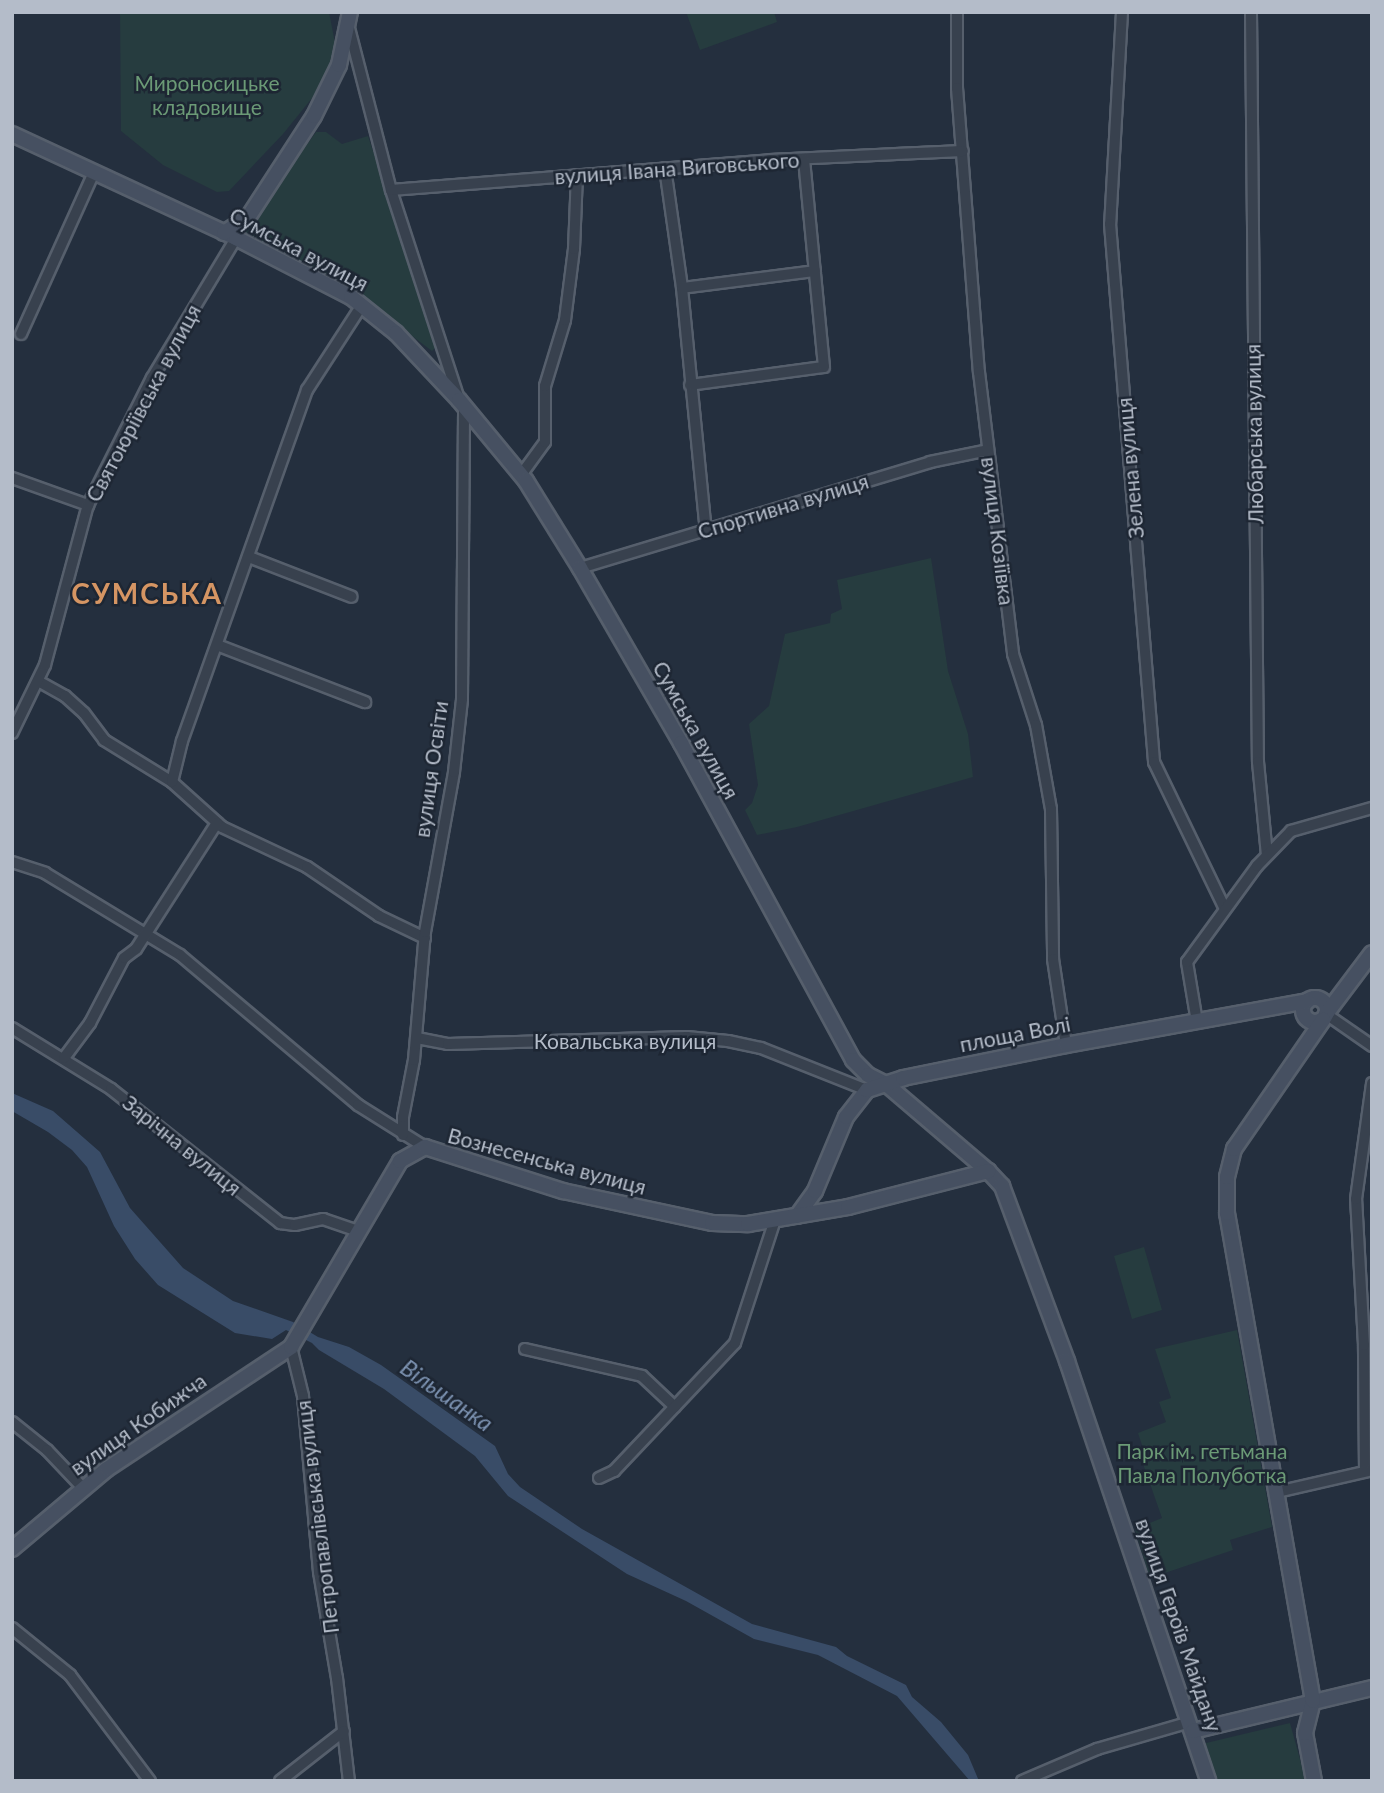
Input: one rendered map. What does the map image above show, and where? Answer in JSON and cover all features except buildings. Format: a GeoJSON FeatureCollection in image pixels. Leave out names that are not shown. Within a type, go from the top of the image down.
{"type":"FeatureCollection","features":[{"type":"Feature","properties":{"kind":"main road"},"geometry":{"type":"LineString","coordinates":[[230,235],[249,216],[314,116],[339,65],[348,16]]}},
{"type":"Feature","properties":{"kind":"main road","name":"Сумська вулиця"},"geometry":{"type":"LineString","coordinates":[[12,134],[230,235],[362,305],[396,333],[462,403],[521,475],[580,568],[681,743],[847,1051],[868,1075],[886,1084]]}},
{"type":"Feature","properties":{"kind":"main road"},"geometry":{"type":"LineString","coordinates":[[1314,1781],[1305,1733],[1313,1701],[1227,1213],[1227,1177],[1234,1149],[1324,1017],[1372,953]]}},
{"type":"Feature","properties":{"kind":"main road","name":"площа Волі"},"geometry":{"type":"LineString","coordinates":[[867,1090],[1066,1045],[1285,1006],[1308,1008],[1342,994]]}},
{"type":"Feature","properties":{"kind":"main road"},"geometry":{"type":"LineString","coordinates":[[1310,1040],[1308,1008],[1326,1005],[1324,1017]]}},
{"type":"Feature","properties":{"kind":"main road","name":"площа Волі"},"geometry":{"type":"LineString","coordinates":[[1308,1008],[1317,1023],[1324,1017]]}},
{"type":"Feature","properties":{"kind":"main road"},"geometry":{"type":"LineString","coordinates":[[886,1084],[988,1171]]}},
{"type":"Feature","properties":{"kind":"main road"},"geometry":{"type":"LineString","coordinates":[[797,1216],[815,1191],[846,1117],[867,1090]]}},
{"type":"Feature","properties":{"kind":"main road"},"geometry":{"type":"LineString","coordinates":[[293,1345],[400,1161],[425,1147]]}},
{"type":"Feature","properties":{"kind":"main road","name":"Вознесенська вулиця"},"geometry":{"type":"LineString","coordinates":[[425,1147],[506,1175],[624,1206],[712,1223],[748,1224],[848,1207],[988,1171]]}},
{"type":"Feature","properties":{"kind":"main road","name":"вулиця Героїв Майдану"},"geometry":{"type":"LineString","coordinates":[[988,1171],[1002,1186],[1062,1349],[1208,1781]]}},
{"type":"Feature","properties":{"kind":"main road","name":"вулиця Кобижча"},"geometry":{"type":"LineString","coordinates":[[12,1549],[83,1488],[195,1408],[293,1345]]}},
{"type":"Feature","properties":{"kind":"main road"},"geometry":{"type":"LineString","coordinates":[[1191,1726],[1372,1688]]}},
{"type":"Feature","properties":{"kind":"street","name":"вулиця Козіївка"},"geometry":{"type":"LineString","coordinates":[[957,12],[957,88],[988,450],[1013,654],[1036,725],[1051,809],[1053,960],[1066,1045]]}},
{"type":"Feature","properties":{"kind":"street","name":"Зелена вулиця"},"geometry":{"type":"LineString","coordinates":[[1122,12],[1110,224],[1154,762],[1224,907]]}},
{"type":"Feature","properties":{"kind":"street","name":"Любарська вулиця"},"geometry":{"type":"LineString","coordinates":[[1251,12],[1258,762],[1267,855]]}},
{"type":"Feature","properties":{"kind":"street","name":"Сумська вулиця"},"geometry":{"type":"LineString","coordinates":[[348,16],[391,190],[462,403]]}},
{"type":"Feature","properties":{"kind":"street","name":"вулиця Івана Виговського"},"geometry":{"type":"LineString","coordinates":[[391,190],[665,168],[963,151]]}},
{"type":"Feature","properties":{"kind":"street"},"geometry":{"type":"LineString","coordinates":[[690,385],[824,367],[804,159]]}},
{"type":"Feature","properties":{"kind":"street"},"geometry":{"type":"LineString","coordinates":[[665,168],[681,288],[706,531]]}},
{"type":"Feature","properties":{"kind":"street"},"geometry":{"type":"LineString","coordinates":[[21,334],[94,172]]}},
{"type":"Feature","properties":{"kind":"street"},"geometry":{"type":"LineString","coordinates":[[521,475],[545,442],[545,387],[566,317],[574,249],[577,175]]}},
{"type":"Feature","properties":{"kind":"street","name":"Святоюріївська вулиця"},"geometry":{"type":"LineString","coordinates":[[12,733],[38,681],[58,625],[88,505],[152,378],[230,235]]}},
{"type":"Feature","properties":{"kind":"street"},"geometry":{"type":"LineString","coordinates":[[681,288],[815,271]]}},
{"type":"Feature","properties":{"kind":"street"},"geometry":{"type":"LineString","coordinates":[[172,782],[182,741],[307,390],[362,305]]}},
{"type":"Feature","properties":{"kind":"street","name":"вулиця Освіти"},"geometry":{"type":"LineString","coordinates":[[403,1135],[403,1117],[416,1038],[425,938],[454,772],[462,699],[462,403]]}},
{"type":"Feature","properties":{"kind":"street","name":"Спортивна вулиця"},"geometry":{"type":"LineString","coordinates":[[580,568],[930,462],[988,450]]}},
{"type":"Feature","properties":{"kind":"street"},"geometry":{"type":"LineString","coordinates":[[12,478],[88,505]]}},
{"type":"Feature","properties":{"kind":"street"},"geometry":{"type":"LineString","coordinates":[[249,557],[352,597]]}},
{"type":"Feature","properties":{"kind":"street"},"geometry":{"type":"LineString","coordinates":[[217,645],[365,702]]}},
{"type":"Feature","properties":{"kind":"street"},"geometry":{"type":"LineString","coordinates":[[38,681],[65,696],[117,750],[172,782],[217,823],[262,848],[307,867],[379,916],[425,938]]}},
{"type":"Feature","properties":{"kind":"street"},"geometry":{"type":"LineString","coordinates":[[1198,1022],[1187,962],[1224,907],[1267,855],[1291,831],[1372,808]]}},
{"type":"Feature","properties":{"kind":"street"},"geometry":{"type":"LineString","coordinates":[[64,1058],[90,1023],[124,958],[136,949],[217,823]]}},
{"type":"Feature","properties":{"kind":"street","name":"Вознесенська вулиця"},"geometry":{"type":"LineString","coordinates":[[12,862],[45,873],[180,955],[358,1105],[425,1147]]}},
{"type":"Feature","properties":{"kind":"street"},"geometry":{"type":"LineString","coordinates":[[1324,1017],[1372,1046]]}},
{"type":"Feature","properties":{"kind":"street","name":"Зарічна вулиця"},"geometry":{"type":"LineString","coordinates":[[12,1028],[111,1089],[280,1223],[295,1225],[323,1219],[358,1231]]}},
{"type":"Feature","properties":{"kind":"street","name":"Ковальська вулиця"},"geometry":{"type":"LineString","coordinates":[[416,1038],[448,1044],[687,1038],[728,1041],[761,1048],[867,1090]]}},
{"type":"Feature","properties":{"kind":"street"},"geometry":{"type":"LineString","coordinates":[[1277,1492],[1369,1471],[1356,1199],[1372,1083]]}},
{"type":"Feature","properties":{"kind":"street"},"geometry":{"type":"LineString","coordinates":[[599,1478],[614,1471],[735,1343],[775,1220]]}},
{"type":"Feature","properties":{"kind":"street","name":"Петропавлівська вулиця"},"geometry":{"type":"LineString","coordinates":[[293,1345],[303,1396],[319,1572],[344,1731],[349,1781]]}},
{"type":"Feature","properties":{"kind":"street"},"geometry":{"type":"LineString","coordinates":[[525,1349],[642,1376],[675,1407]]}},
{"type":"Feature","properties":{"kind":"street"},"geometry":{"type":"LineString","coordinates":[[12,1422],[47,1450],[83,1488]]}},
{"type":"Feature","properties":{"kind":"street"},"geometry":{"type":"LineString","coordinates":[[12,1628],[70,1675],[150,1781]]}},
{"type":"Feature","properties":{"kind":"street"},"geometry":{"type":"LineString","coordinates":[[1021,1781],[1097,1749],[1191,1726]]}},
{"type":"Feature","properties":{"kind":"street"},"geometry":{"type":"LineString","coordinates":[[280,1781],[344,1731]]}},
{"type":"Feature","properties":{"kind":"green space","name":"Мироносицьке кладовище"},"geometry":{"type":"Polygon","coordinates":[[[120,12],[329,12],[335,43],[325,82],[283,134],[229,191],[217,192],[163,165],[121,131],[120,12]]]}},
{"type":"Feature","properties":{"kind":"green space"},"geometry":{"type":"Polygon","coordinates":[[[686,12],[774,12],[777,22],[700,50],[686,12]]]}},
{"type":"Feature","properties":{"kind":"green space"},"geometry":{"type":"Polygon","coordinates":[[[316,132],[326,132],[342,144],[368,136],[436,342],[437,346],[432,351],[360,297],[243,234],[316,132]]]}},
{"type":"Feature","properties":{"kind":"green space"},"geometry":{"type":"Polygon","coordinates":[[[931,558],[948,671],[968,734],[973,777],[797,827],[757,835],[745,810],[752,803],[758,785],[749,724],[769,706],[785,634],[830,623],[831,614],[842,609],[837,580],[931,558]]]}},
{"type":"Feature","properties":{"kind":"green space"},"geometry":{"type":"Polygon","coordinates":[[[1144,1247],[1162,1310],[1132,1319],[1114,1256],[1144,1247]]]}},
{"type":"Feature","properties":{"kind":"green space","name":"Парк ім. гетьмана Павла Полуботка"},"geometry":{"type":"Polygon","coordinates":[[[1237,1330],[1272,1527],[1230,1540],[1233,1550],[1150,1578],[1135,1529],[1162,1518],[1142,1461],[1144,1451],[1138,1433],[1166,1422],[1159,1402],[1171,1398],[1155,1349],[1237,1330]]]}},
{"type":"Feature","properties":{"kind":"green space"},"geometry":{"type":"Polygon","coordinates":[[[1290,1723],[1306,1781],[1214,1781],[1202,1744],[1290,1723]]]}},
{"type":"Feature","properties":{"kind":"water"},"geometry":{"type":"Polygon","coordinates":[[[12,1093],[53,1111],[100,1152],[130,1208],[183,1268],[233,1301],[293,1322],[318,1337],[349,1347],[381,1365],[495,1446],[508,1474],[520,1487],[582,1529],[752,1624],[836,1647],[847,1656],[906,1685],[912,1697],[941,1722],[968,1755],[979,1781],[970,1781],[897,1696],[818,1655],[754,1639],[686,1601],[627,1574],[508,1496],[475,1456],[384,1389],[319,1350],[312,1343],[286,1330],[272,1339],[235,1333],[158,1285],[135,1259],[114,1226],[87,1167],[72,1150],[48,1132],[12,1111],[12,1093]]]}},
{"type":"Feature","properties":{"kind":"district","name":"СУМСЬКА"},"geometry":{"type":"Point","coordinates":[147,593]}},
{"type":"Feature","properties":{"kind":"water label","name":"Вільшанка"},"geometry":{"type":"Point","coordinates":[447,1395]}}]}
